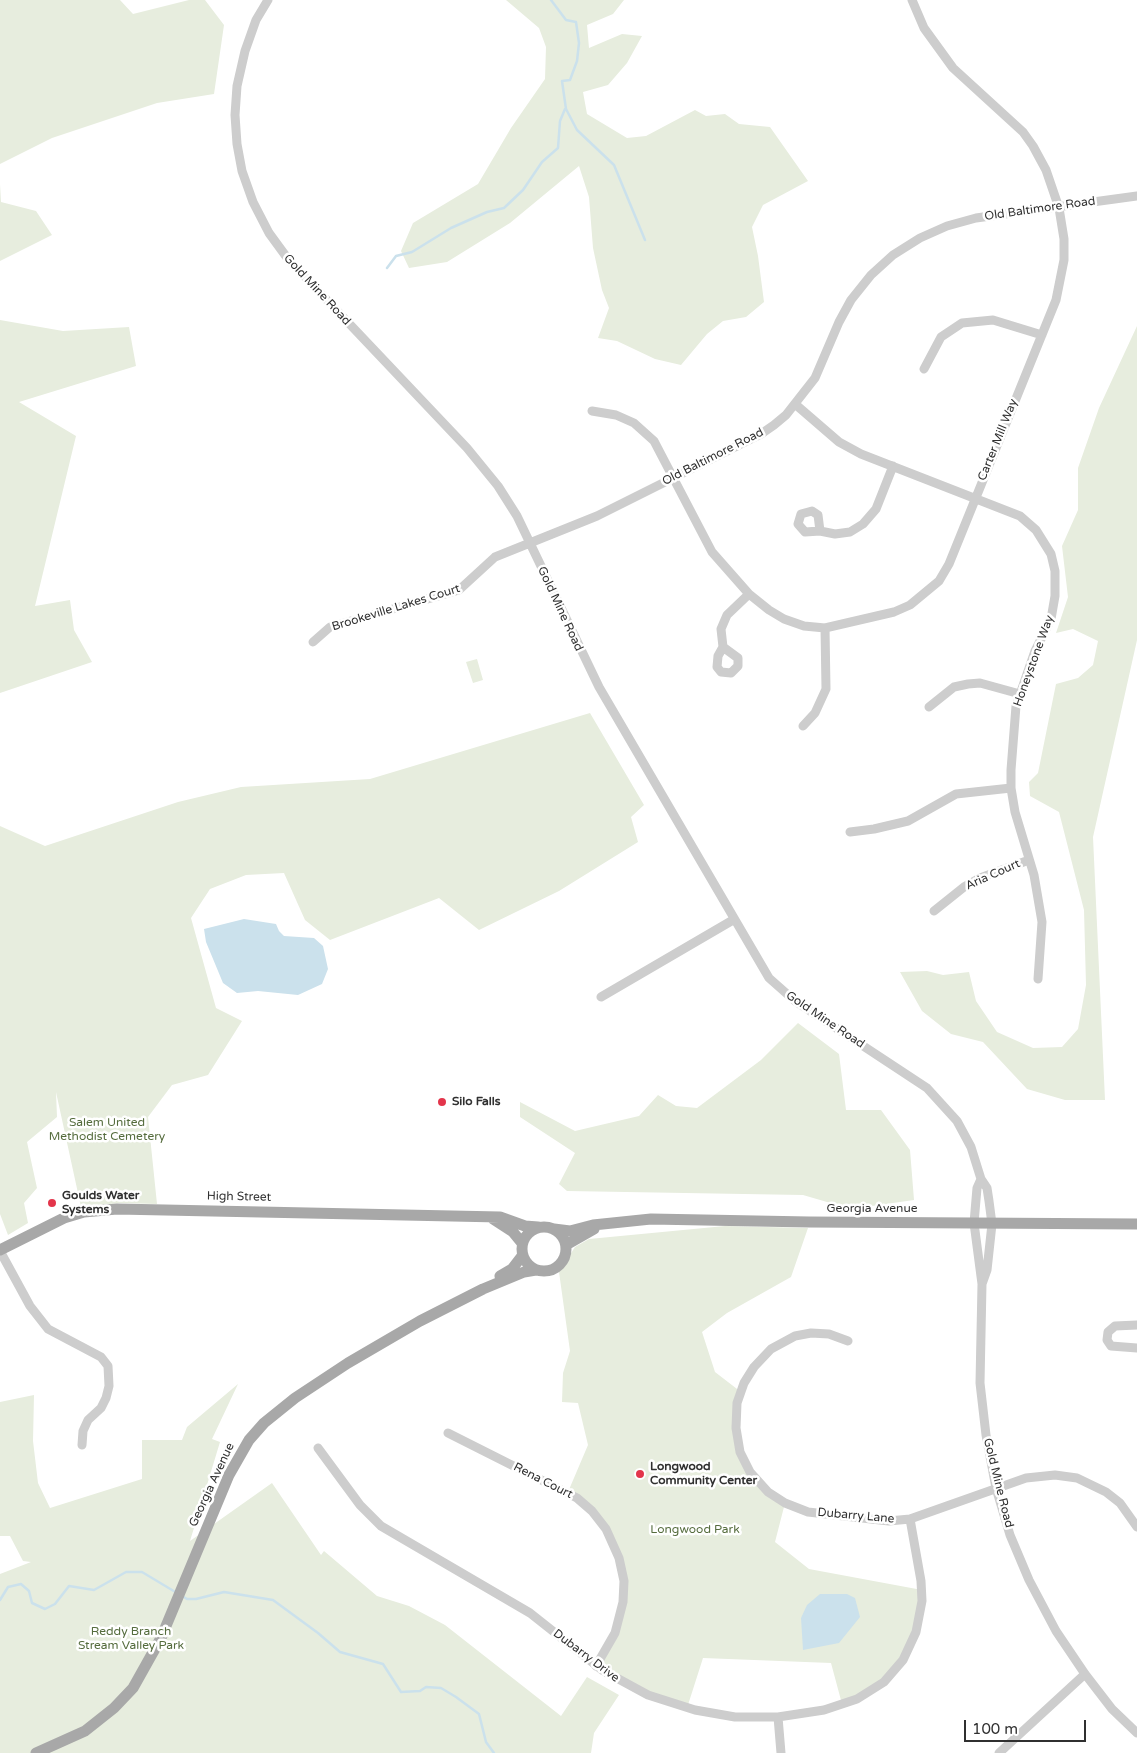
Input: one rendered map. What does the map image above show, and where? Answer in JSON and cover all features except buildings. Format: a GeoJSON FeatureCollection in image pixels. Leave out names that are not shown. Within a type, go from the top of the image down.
{"type":"FeatureCollection","features":[{"type":"Feature","properties":{"kind":"main road","name":"High Street"},"geometry":{"type":"LineString","coordinates":[[0,1250],[64,1218],[107,1209],[500,1216],[525,1226],[538,1227]]}},
{"type":"Feature","properties":{"kind":"main road","name":"High Street"},"geometry":{"type":"LineString","coordinates":[[487,1216],[511,1230],[522,1243]]}},
{"type":"Feature","properties":{"kind":"main road","name":"Georgia Avenue"},"geometry":{"type":"LineString","coordinates":[[554,1229],[570,1231],[607,1223],[652,1219],[974,1224],[1137,1224]]}},
{"type":"Feature","properties":{"kind":"main road","name":"Georgia Avenue"},"geometry":{"type":"LineString","coordinates":[[566,1245],[607,1223]]}},
{"type":"Feature","properties":{"kind":"main road"},"geometry":{"type":"LineString","coordinates":[[538,1227],[554,1229],[564,1238],[566,1245],[564,1258],[556,1268],[536,1270],[522,1256],[522,1243],[528,1232],[538,1227]]}},
{"type":"Feature","properties":{"kind":"main road","name":"Georgia Avenue"},"geometry":{"type":"LineString","coordinates":[[482,1289],[491,1281],[512,1269],[522,1256]]}},
{"type":"Feature","properties":{"kind":"main road","name":"Georgia Avenue"},"geometry":{"type":"LineString","coordinates":[[36,1753],[85,1731],[121,1701],[133,1688],[148,1663],[174,1608],[238,1458],[249,1440],[264,1423],[295,1398],[348,1363],[420,1321],[482,1289],[524,1272],[536,1270]]}},
{"type":"Feature","properties":{"kind":"street","name":"Carter Mill Way"},"geometry":{"type":"LineString","coordinates":[[592,411],[616,415],[634,423],[654,440],[712,552],[749,594],[784,619],[804,626],[825,628],[894,612],[910,605],[926,594],[939,581],[949,564],[974,498],[1056,300],[1064,260],[1059,208],[1046,170],[1028,139],[953,68],[924,28],[912,0]]}},
{"type":"Feature","properties":{"kind":"street","name":"Gold Mine Road"},"geometry":{"type":"LineString","coordinates":[[264,1],[242,59],[237,86],[235,115],[242,171],[260,218],[288,259],[479,461],[508,500],[590,671],[763,970],[785,994],[917,1081],[943,1103],[969,1141],[981,1179],[987,1188],[992,1224],[988,1270],[982,1284]]}},
{"type":"Feature","properties":{"kind":"street","name":"Old Baltimore Road"},"geometry":{"type":"LineString","coordinates":[[530,543],[597,516],[674,478],[761,434],[786,415],[815,378],[851,300],[871,275],[893,255],[920,238],[947,226],[976,218],[1137,196]]}},
{"type":"Feature","properties":{"kind":"street"},"geometry":{"type":"LineString","coordinates":[[924,370],[932,350],[941,338],[962,323],[994,320],[1042,334]]}},
{"type":"Feature","properties":{"kind":"street","name":"Honeystone Way"},"geometry":{"type":"LineString","coordinates":[[795,404],[839,442],[893,466],[1020,516],[1036,530],[1051,554],[1055,571],[1055,596],[1050,619],[1035,651],[1020,694],[1012,738],[1010,788],[1019,831],[1039,898],[1042,922],[1038,978]]}},
{"type":"Feature","properties":{"kind":"street"},"geometry":{"type":"LineString","coordinates":[[820,531],[835,534],[850,532],[863,524],[876,509],[893,466]]}},
{"type":"Feature","properties":{"kind":"street","name":"Brookeville Lakes Court"},"geometry":{"type":"LineString","coordinates":[[313,642],[330,627],[459,590],[495,558],[530,543]]}},
{"type":"Feature","properties":{"kind":"street"},"geometry":{"type":"LineString","coordinates":[[723,647],[721,629],[727,615],[749,594]]}},
{"type":"Feature","properties":{"kind":"street"},"geometry":{"type":"LineString","coordinates":[[803,726],[814,713],[826,689],[825,628]]}},
{"type":"Feature","properties":{"kind":"street"},"geometry":{"type":"LineString","coordinates":[[929,707],[954,687],[968,684],[980,684],[1020,694]]}},
{"type":"Feature","properties":{"kind":"street"},"geometry":{"type":"LineString","coordinates":[[850,832],[874,829],[908,820],[956,794],[1010,788]]}},
{"type":"Feature","properties":{"kind":"street","name":"Aria Court"},"geometry":{"type":"LineString","coordinates":[[934,911],[964,887],[980,878],[1029,860]]}},
{"type":"Feature","properties":{"kind":"street"},"geometry":{"type":"LineString","coordinates":[[601,997],[734,920]]}},
{"type":"Feature","properties":{"kind":"street","name":"Gold Mine Road"},"geometry":{"type":"LineString","coordinates":[[981,1179],[977,1188],[974,1224],[982,1284],[980,1383],[986,1435],[996,1488],[1010,1535],[1028,1580],[1056,1631],[1085,1674],[1112,1709],[1137,1733]]}},
{"type":"Feature","properties":{"kind":"street"},"geometry":{"type":"LineString","coordinates":[[0,1250],[30,1306],[48,1329],[102,1356],[108,1366],[109,1386],[106,1398],[100,1408],[88,1420],[83,1431],[82,1445]]}},
{"type":"Feature","properties":{"kind":"street"},"geometry":{"type":"LineString","coordinates":[[1137,1325],[1115,1326],[1108,1332],[1107,1340],[1111,1346],[1137,1348]]}},
{"type":"Feature","properties":{"kind":"street","name":"Dubarry Lane"},"geometry":{"type":"LineString","coordinates":[[848,1341],[829,1334],[811,1333],[783,1341],[765,1355],[754,1367],[744,1383],[738,1403],[736,1428],[740,1452],[750,1472],[768,1492],[793,1506],[821,1514],[889,1521],[910,1519],[1026,1478],[1043,1475],[1077,1478],[1095,1485],[1120,1503],[1137,1527]]}},
{"type":"Feature","properties":{"kind":"street","name":"Rena Court"},"geometry":{"type":"LineString","coordinates":[[448,1433],[572,1495],[592,1511],[606,1529],[620,1558],[624,1581],[623,1602],[615,1633],[596,1666]]}},
{"type":"Feature","properties":{"kind":"street","name":"Dubarry Drive"},"geometry":{"type":"LineString","coordinates":[[318,1448],[360,1505],[381,1526],[530,1613],[596,1666],[648,1695],[695,1710],[734,1717],[778,1717],[824,1710],[857,1699],[884,1682],[903,1660],[916,1632],[922,1601],[921,1581],[910,1519]]}},
{"type":"Feature","properties":{"kind":"street"},"geometry":{"type":"LineString","coordinates":[[999,1753],[1085,1674]]}},
{"type":"Feature","properties":{"kind":"street"},"geometry":{"type":"LineString","coordinates":[[778,1717],[780,1753]]}},
{"type":"Feature","properties":{"kind":"green space"},"geometry":{"type":"Polygon","coordinates":[[[0,0],[120,0],[133,14],[189,0],[205,0],[224,25],[214,94],[157,103],[52,138],[0,164],[0,0]]]}},
{"type":"Feature","properties":{"kind":"green space"},"geometry":{"type":"Polygon","coordinates":[[[506,0],[624,0],[613,14],[587,25],[589,48],[622,34],[642,36],[627,63],[608,85],[583,92],[587,114],[627,138],[646,136],[695,110],[706,116],[725,114],[739,124],[770,127],[808,181],[763,205],[752,227],[764,302],[746,317],[723,321],[707,334],[681,365],[655,359],[617,341],[598,338],[609,308],[602,290],[593,248],[589,197],[579,166],[510,223],[447,262],[409,268],[401,251],[413,223],[478,184],[511,128],[545,79],[546,47],[539,28],[506,0]]]}},
{"type":"Feature","properties":{"kind":"green space"},"geometry":{"type":"Polygon","coordinates":[[[0,184],[1,202],[36,211],[52,235],[0,261],[0,184]]]}},
{"type":"Feature","properties":{"kind":"green space"},"geometry":{"type":"Polygon","coordinates":[[[0,320],[63,331],[129,327],[136,366],[19,402],[76,436],[35,606],[70,600],[74,630],[92,662],[0,693],[0,320]]]}},
{"type":"Feature","properties":{"kind":"green space"},"geometry":{"type":"Polygon","coordinates":[[[1137,326],[1137,640],[1093,837],[1105,1100],[1065,1100],[1027,1089],[983,1042],[951,1034],[922,1011],[900,972],[927,971],[943,975],[969,972],[976,1001],[997,1032],[1033,1048],[1062,1047],[1078,1029],[1086,985],[1084,910],[1059,812],[1030,796],[1029,782],[1038,773],[1056,684],[1078,678],[1093,665],[1098,641],[1073,629],[1056,633],[1068,597],[1062,546],[1078,510],[1078,468],[1099,408],[1137,326]]]}},
{"type":"Feature","properties":{"kind":"green space"},"geometry":{"type":"Polygon","coordinates":[[[477,659],[483,680],[473,683],[466,662],[477,659]]]}},
{"type":"Feature","properties":{"kind":"green space","name":"Salem United Methodist Cemetery"},"geometry":{"type":"Polygon","coordinates":[[[590,713],[644,805],[631,817],[638,842],[559,891],[479,930],[439,898],[330,940],[305,920],[284,873],[246,875],[210,889],[191,918],[216,1008],[242,1021],[208,1075],[172,1085],[148,1117],[157,1204],[120,1203],[81,1207],[56,1092],[57,1117],[27,1142],[37,1188],[24,1203],[28,1223],[8,1235],[0,1214],[0,826],[45,846],[178,802],[241,787],[370,779],[590,713]]]}},
{"type":"Feature","properties":{"kind":"green space"},"geometry":{"type":"Polygon","coordinates":[[[798,1023],[839,1054],[846,1110],[881,1110],[910,1150],[914,1200],[851,1209],[803,1195],[567,1191],[559,1184],[575,1153],[520,1117],[520,1102],[575,1131],[639,1116],[658,1095],[676,1106],[697,1108],[761,1060],[798,1023]]]}},
{"type":"Feature","properties":{"kind":"green space","name":"Longwood Park"},"geometry":{"type":"Polygon","coordinates":[[[725,1226],[808,1228],[791,1277],[727,1313],[702,1332],[715,1372],[741,1392],[736,1428],[750,1472],[785,1503],[775,1542],[809,1569],[922,1590],[916,1632],[884,1682],[842,1704],[831,1663],[703,1658],[687,1708],[648,1695],[596,1666],[615,1633],[623,1577],[606,1529],[568,1492],[588,1445],[578,1403],[562,1402],[563,1373],[570,1351],[559,1272],[575,1247],[589,1239],[725,1226]]]}},
{"type":"Feature","properties":{"kind":"green space","name":"Reddy Branch Stream Valley Park"},"geometry":{"type":"Polygon","coordinates":[[[238,1384],[212,1439],[220,1442],[190,1541],[272,1483],[321,1555],[324,1551],[377,1596],[409,1606],[445,1625],[561,1716],[587,1677],[619,1695],[594,1733],[591,1753],[0,1753],[0,1574],[31,1562],[23,1561],[10,1536],[0,1536],[0,1402],[34,1395],[33,1441],[38,1483],[50,1508],[142,1479],[142,1440],[182,1440],[187,1427],[238,1384]]]}},
{"type":"Feature","properties":{"kind":"water"},"geometry":{"type":"Polygon","coordinates":[[[244,919],[276,924],[284,936],[314,938],[323,946],[328,969],[322,984],[298,995],[258,991],[237,993],[223,983],[206,942],[204,929],[244,919]]]}},
{"type":"Feature","properties":{"kind":"water"},"geometry":{"type":"Polygon","coordinates":[[[820,1594],[847,1594],[855,1598],[860,1617],[839,1643],[803,1650],[801,1618],[807,1605],[820,1594]]]}},
{"type":"Feature","properties":{"kind":"waterway"},"geometry":{"type":"LineString","coordinates":[[551,0],[566,20],[576,22],[579,43],[577,61],[570,80],[562,81],[566,109],[577,130],[614,165],[645,240]]}},
{"type":"Feature","properties":{"kind":"waterway"},"geometry":{"type":"LineString","coordinates":[[387,268],[396,256],[412,252],[451,228],[487,212],[504,208],[523,190],[542,162],[558,148],[560,121],[565,109]]}},
{"type":"Feature","properties":{"kind":"waterway"},"geometry":{"type":"LineString","coordinates":[[0,1600],[8,1587],[21,1584],[29,1591],[32,1603],[45,1609],[55,1604],[69,1586],[94,1590],[126,1572],[142,1572],[177,1593]]}},
{"type":"Feature","properties":{"kind":"waterway"},"geometry":{"type":"LineString","coordinates":[[182,1596],[187,1599],[196,1599],[224,1592],[273,1600],[318,1633],[340,1652],[383,1664],[401,1692],[420,1691],[426,1687],[441,1688],[456,1697],[479,1714],[486,1742],[494,1753]]}},
{"type":"Feature","properties":{"kind":"place","name":"Silo Falls"},"geometry":{"type":"Point","coordinates":[442,1102]}},
{"type":"Feature","properties":{"kind":"place","name":"Goulds Water Systems"},"geometry":{"type":"Point","coordinates":[52,1203]}},
{"type":"Feature","properties":{"kind":"place","name":"Longwood Community Center"},"geometry":{"type":"Point","coordinates":[640,1474]}}]}
